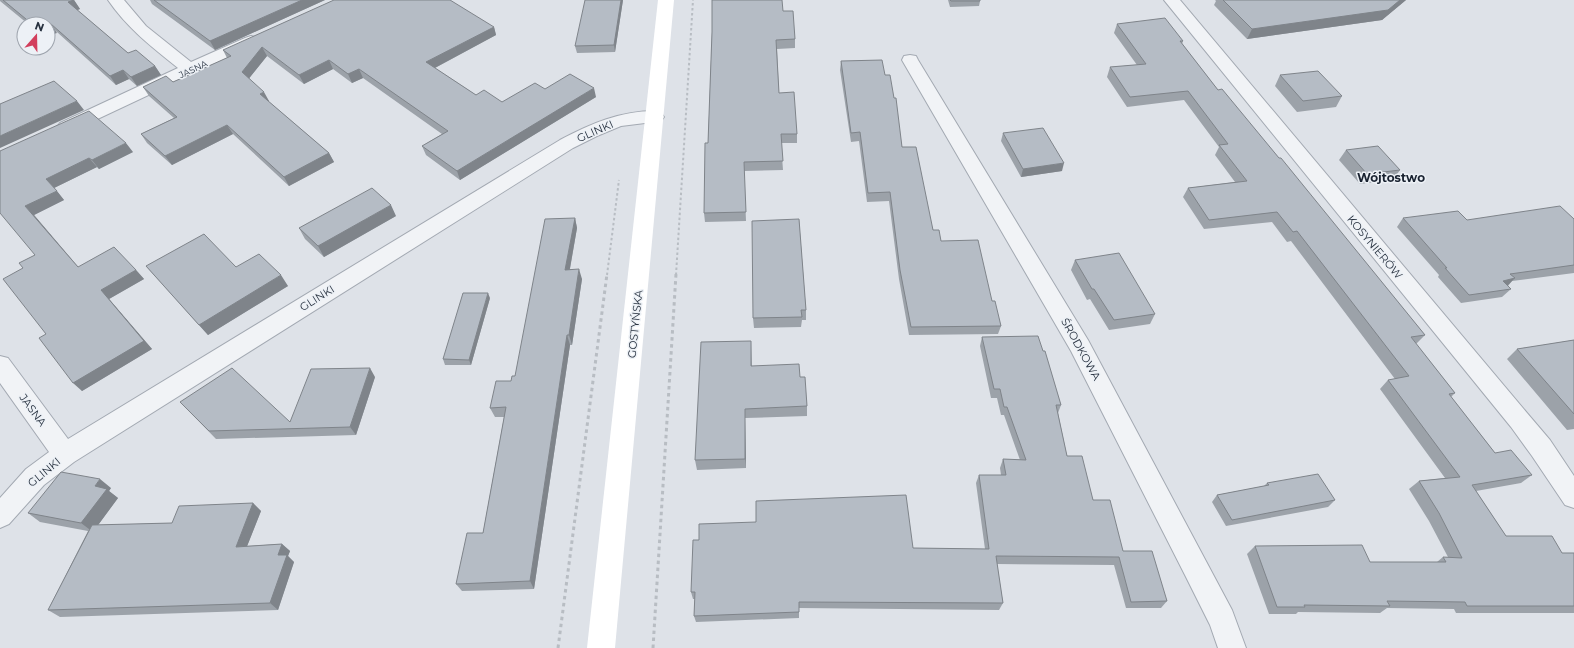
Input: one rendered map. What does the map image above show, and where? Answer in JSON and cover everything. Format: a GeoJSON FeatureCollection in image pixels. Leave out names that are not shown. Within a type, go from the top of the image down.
{"type":"FeatureCollection","features":[{"type":"Feature","properties":{"kind":"street"},"geometry":{"type":"LineString","coordinates":[[116,0],[123,11],[136,24],[190,70]]}},
{"type":"Feature","properties":{"kind":"street","name":"GOSTYŃSKA"},"geometry":{"type":"LineString","coordinates":[[601,648],[666,0]]}},
{"type":"Feature","properties":{"kind":"street","name":"KOSYNIERÓW"},"geometry":{"type":"LineString","coordinates":[[1172,0],[1519,420],[1546,454],[1574,497]]}},
{"type":"Feature","properties":{"kind":"street","name":"JASNA"},"geometry":{"type":"LineString","coordinates":[[49,134],[262,36]]}},
{"type":"Feature","properties":{"kind":"street","name":"ŚRODKOWA"},"geometry":{"type":"LineString","coordinates":[[910,60],[1080,346],[1195,566],[1222,620],[1232,648]]}},
{"type":"Feature","properties":{"kind":"street","name":"GLINKI"},"geometry":{"type":"LineString","coordinates":[[0,516],[35,477],[65,454],[565,145],[628,118],[655,117]]}},
{"type":"Feature","properties":{"kind":"street","name":"JASNA"},"geometry":{"type":"LineString","coordinates":[[0,365],[65,454]]}},
{"type":"Feature","properties":{"kind":"path"},"geometry":{"type":"LineString","coordinates":[[653,648],[693,0]]}},
{"type":"Feature","properties":{"kind":"path"},"geometry":{"type":"LineString","coordinates":[[558,648],[620,174]]}},
{"type":"Feature","properties":{"kind":"building"},"geometry":{"type":"Polygon","coordinates":[[[3,0],[74,0],[68,2],[128,53],[136,50],[155,66],[131,77],[123,70],[110,76],[56,28],[56,16],[22,16],[3,0]]]}},
{"type":"Feature","properties":{"kind":"building"},"geometry":{"type":"Polygon","coordinates":[[[154,0],[302,0],[210,41],[154,0]]]}},
{"type":"Feature","properties":{"kind":"building"},"geometry":{"type":"Polygon","coordinates":[[[334,0],[450,0],[494,27],[426,62],[476,95],[484,90],[502,102],[535,83],[545,89],[570,74],[594,88],[457,171],[422,146],[448,131],[359,69],[348,74],[329,60],[299,75],[262,47],[242,72],[264,92],[260,94],[329,153],[284,177],[227,125],[165,156],[141,134],[177,117],[143,87],[166,76],[173,82],[231,56],[223,50],[334,0]]]}},
{"type":"Feature","properties":{"kind":"building"},"geometry":{"type":"Polygon","coordinates":[[[585,0],[621,0],[614,45],[575,46],[585,0]]]}},
{"type":"Feature","properties":{"kind":"building"},"geometry":{"type":"Polygon","coordinates":[[[712,0],[782,0],[783,11],[793,11],[795,39],[776,40],[779,93],[794,92],[797,134],[781,134],[783,161],[744,162],[746,212],[704,213],[705,143],[708,143],[712,0]]]}},
{"type":"Feature","properties":{"kind":"building"},"geometry":{"type":"Polygon","coordinates":[[[950,0],[980,0],[980,1],[951,1],[950,0]]]}},
{"type":"Feature","properties":{"kind":"building"},"geometry":{"type":"Polygon","coordinates":[[[1223,0],[1400,0],[1388,10],[1252,29],[1223,0]]]}},
{"type":"Feature","properties":{"kind":"building"},"geometry":{"type":"Polygon","coordinates":[[[1165,18],[1183,41],[1180,41],[1218,90],[1222,89],[1279,158],[1281,158],[1425,335],[1411,337],[1455,393],[1449,394],[1495,453],[1511,450],[1532,475],[1472,485],[1506,536],[1552,536],[1562,553],[1574,553],[1574,606],[1467,606],[1465,602],[1387,601],[1390,606],[1304,605],[1305,607],[1277,607],[1255,546],[1362,545],[1370,562],[1446,562],[1443,557],[1462,558],[1439,513],[1419,481],[1460,477],[1388,380],[1409,376],[1297,231],[1293,232],[1277,212],[1209,220],[1188,188],[1247,181],[1219,145],[1228,144],[1188,91],[1130,97],[1110,67],[1146,64],[1117,24],[1165,18]]]}},
{"type":"Feature","properties":{"kind":"building"},"geometry":{"type":"Polygon","coordinates":[[[882,60],[885,75],[890,75],[894,98],[896,98],[902,147],[916,147],[933,230],[939,230],[941,241],[978,240],[992,301],[995,301],[1001,326],[911,327],[900,270],[890,192],[868,193],[860,132],[851,133],[841,61],[882,60]]]}},
{"type":"Feature","properties":{"kind":"building"},"geometry":{"type":"Polygon","coordinates":[[[1318,71],[1342,96],[1303,101],[1280,75],[1318,71]]]}},
{"type":"Feature","properties":{"kind":"building"},"geometry":{"type":"Polygon","coordinates":[[[54,81],[77,101],[0,136],[0,104],[54,81]]]}},
{"type":"Feature","properties":{"kind":"building"},"geometry":{"type":"Polygon","coordinates":[[[89,111],[126,143],[92,160],[89,158],[46,179],[57,191],[25,206],[78,267],[114,247],[136,270],[101,290],[144,341],[73,383],[39,338],[46,334],[3,279],[23,268],[19,263],[35,255],[0,213],[0,151],[89,111]]]}},
{"type":"Feature","properties":{"kind":"building"},"geometry":{"type":"Polygon","coordinates":[[[1043,128],[1064,163],[1023,169],[1003,133],[1043,128]]]}},
{"type":"Feature","properties":{"kind":"building"},"geometry":{"type":"Polygon","coordinates":[[[1378,146],[1400,170],[1367,174],[1346,150],[1378,146]]]}},
{"type":"Feature","properties":{"kind":"building"},"geometry":{"type":"Polygon","coordinates":[[[372,188],[391,205],[318,246],[299,228],[372,188]]]}},
{"type":"Feature","properties":{"kind":"building"},"geometry":{"type":"Polygon","coordinates":[[[1560,206],[1574,219],[1574,265],[1510,274],[1515,278],[1503,281],[1511,289],[1469,295],[1403,218],[1458,211],[1467,220],[1560,206]]]}},
{"type":"Feature","properties":{"kind":"building"},"geometry":{"type":"Polygon","coordinates":[[[575,218],[565,270],[579,269],[569,335],[567,335],[530,581],[456,584],[467,533],[483,533],[506,407],[490,408],[496,381],[511,381],[512,376],[515,376],[545,219],[575,218]]]}},
{"type":"Feature","properties":{"kind":"building"},"geometry":{"type":"Polygon","coordinates":[[[799,219],[806,310],[801,310],[802,317],[753,318],[752,221],[799,219]]]}},
{"type":"Feature","properties":{"kind":"building"},"geometry":{"type":"Polygon","coordinates":[[[204,234],[236,267],[259,254],[281,275],[199,325],[146,266],[204,234]]]}},
{"type":"Feature","properties":{"kind":"building"},"geometry":{"type":"Polygon","coordinates":[[[1119,253],[1155,314],[1114,320],[1094,289],[1092,289],[1075,260],[1119,253]]]}},
{"type":"Feature","properties":{"kind":"building"},"geometry":{"type":"Polygon","coordinates":[[[463,293],[488,293],[469,360],[443,359],[463,293]]]}},
{"type":"Feature","properties":{"kind":"building"},"geometry":{"type":"Polygon","coordinates":[[[1038,336],[1043,351],[1045,351],[1061,405],[1056,405],[1067,456],[1082,456],[1093,500],[1110,500],[1123,551],[1152,551],[1167,601],[1131,602],[1119,557],[996,556],[1003,603],[799,602],[799,612],[694,616],[695,592],[691,592],[693,540],[699,540],[699,524],[756,522],[756,501],[906,495],[913,548],[989,549],[979,475],[1006,475],[1003,459],[1026,460],[1007,407],[1004,407],[1000,389],[994,389],[982,337],[1038,336]]]}},
{"type":"Feature","properties":{"kind":"building"},"geometry":{"type":"Polygon","coordinates":[[[1574,340],[1574,414],[1517,349],[1574,340]]]}},
{"type":"Feature","properties":{"kind":"building"},"geometry":{"type":"Polygon","coordinates":[[[751,341],[751,366],[799,364],[800,377],[805,377],[807,406],[745,409],[745,459],[695,460],[701,342],[751,341]]]}},
{"type":"Feature","properties":{"kind":"building"},"geometry":{"type":"Polygon","coordinates":[[[232,368],[290,422],[311,369],[370,368],[350,427],[209,431],[180,402],[232,368]]]}},
{"type":"Feature","properties":{"kind":"building"},"geometry":{"type":"Polygon","coordinates":[[[61,472],[100,479],[95,486],[107,489],[81,523],[28,513],[61,472]]]}},
{"type":"Feature","properties":{"kind":"building"},"geometry":{"type":"Polygon","coordinates":[[[1318,474],[1335,500],[1232,520],[1217,495],[1269,485],[1267,483],[1318,474]]]}},
{"type":"Feature","properties":{"kind":"building"},"geometry":{"type":"Polygon","coordinates":[[[253,503],[236,547],[282,544],[278,555],[287,555],[270,603],[48,610],[92,525],[172,523],[179,506],[253,503]]]}},
{"type":"Feature","properties":{"kind":"district","name":"Wójtostwo"},"geometry":{"type":"Point","coordinates":[1391,177]}}]}
